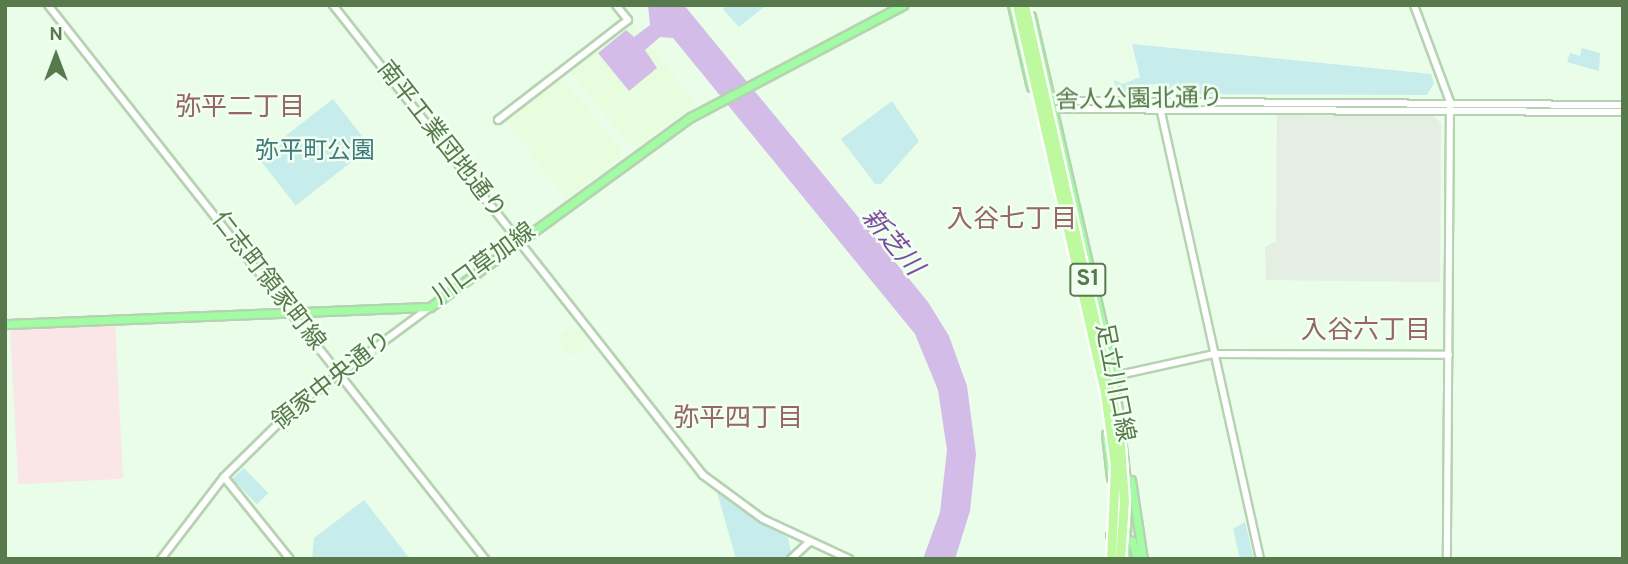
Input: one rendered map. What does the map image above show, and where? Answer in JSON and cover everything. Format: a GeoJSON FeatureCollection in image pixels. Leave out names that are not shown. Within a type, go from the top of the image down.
{"type":"FeatureCollection","features":[{"type":"Feature","properties":{"kind":"highway","name":"S1"},"geometry":{"type":"LineString","coordinates":[[1014,5],[1105,393],[1115,465],[1109,559]]}},
{"type":"Feature","properties":{"kind":"highway","name":"S1"},"geometry":{"type":"LineString","coordinates":[[1026,5],[1119,430],[1124,501],[1123,559]]}},
{"type":"Feature","properties":{"kind":"main road","name":"足立川口線"},"geometry":{"type":"LineString","coordinates":[[1014,5],[1098,380],[1111,470],[1109,559]]}},
{"type":"Feature","properties":{"kind":"main road","name":"足立川口線"},"geometry":{"type":"LineString","coordinates":[[1026,5],[1052,104],[1114,376],[1127,459],[1127,538],[1123,559]]}},
{"type":"Feature","properties":{"kind":"main road","name":"川口草加線"},"geometry":{"type":"LineString","coordinates":[[5,324],[430,307],[711,106],[898,6]]}},
{"type":"Feature","properties":{"kind":"main road"},"geometry":{"type":"LineString","coordinates":[[1127,459],[1143,559]]}},
{"type":"Feature","properties":{"kind":"main road"},"geometry":{"type":"LineString","coordinates":[[1110,535],[1127,538],[1137,559]]}},
{"type":"Feature","properties":{"kind":"street","name":"仁志町領家町線"},"geometry":{"type":"LineString","coordinates":[[48,5],[485,559]]}},
{"type":"Feature","properties":{"kind":"street","name":"南平工業団地通り"},"geometry":{"type":"LineString","coordinates":[[333,5],[703,475],[763,519],[849,559]]}},
{"type":"Feature","properties":{"kind":"street"},"geometry":{"type":"LineString","coordinates":[[498,120],[628,20],[616,5]]}},
{"type":"Feature","properties":{"kind":"street"},"geometry":{"type":"LineString","coordinates":[[1415,5],[1450,105],[1447,559]]}},
{"type":"Feature","properties":{"kind":"street"},"geometry":{"type":"LineString","coordinates":[[1159,103],[1260,559]]}},
{"type":"Feature","properties":{"kind":"street","name":"舎人公園北通り"},"geometry":{"type":"LineString","coordinates":[[1036,108],[1052,104],[1159,103],[1623,105]]}},
{"type":"Feature","properties":{"kind":"street","name":"舎人公園北通り"},"geometry":{"type":"LineString","coordinates":[[1450,105],[1623,112]]}},
{"type":"Feature","properties":{"kind":"street"},"geometry":{"type":"LineString","coordinates":[[404,307],[410,322]]}},
{"type":"Feature","properties":{"kind":"street","name":"領家中央通り"},"geometry":{"type":"LineString","coordinates":[[162,559],[224,477],[295,407],[430,307]]}},
{"type":"Feature","properties":{"kind":"street"},"geometry":{"type":"LineString","coordinates":[[1098,380],[1214,354],[1449,355]]}},
{"type":"Feature","properties":{"kind":"street"},"geometry":{"type":"LineString","coordinates":[[224,477],[290,559]]}},
{"type":"Feature","properties":{"kind":"street"},"geometry":{"type":"LineString","coordinates":[[790,559],[808,542]]}},
{"type":"Feature","properties":{"kind":"shaded area"},"geometry":{"type":"Polygon","coordinates":[[[648,5],[684,5],[928,302],[949,336],[967,386],[976,454],[970,511],[955,559],[923,559],[940,512],[947,450],[938,390],[915,334],[673,38],[660,37],[645,50],[657,68],[629,91],[598,53],[626,30],[634,37],[650,25],[648,5]]]}},
{"type":"Feature","properties":{"kind":"shaded area"},"geometry":{"type":"Polygon","coordinates":[[[631,22],[696,104],[637,145],[629,145],[571,72],[631,22]]]}},
{"type":"Feature","properties":{"kind":"shaded area"},"geometry":{"type":"Polygon","coordinates":[[[560,76],[621,149],[620,158],[566,198],[505,121],[560,76]]]}},
{"type":"Feature","properties":{"kind":"shaded area"},"geometry":{"type":"Polygon","coordinates":[[[1277,115],[1433,116],[1441,123],[1440,282],[1266,280],[1265,247],[1276,241],[1277,115]]]}},
{"type":"Feature","properties":{"kind":"shaded area"},"geometry":{"type":"Polygon","coordinates":[[[115,324],[123,479],[18,484],[10,329],[115,324]]]}},
{"type":"Feature","properties":{"kind":"shaded area"},"geometry":{"type":"Polygon","coordinates":[[[573,328],[582,332],[586,341],[582,350],[573,354],[564,350],[560,341],[564,332],[573,328]]]}},
{"type":"Feature","properties":{"kind":"green space"},"geometry":{"type":"Polygon","coordinates":[[[727,5],[766,5],[739,27],[723,9],[727,5]]]}},
{"type":"Feature","properties":{"kind":"green space"},"geometry":{"type":"Polygon","coordinates":[[[1132,44],[1431,74],[1434,83],[1427,95],[1160,94],[1160,85],[1150,84],[1149,94],[1117,93],[1114,80],[1123,84],[1140,77],[1132,44]]]}},
{"type":"Feature","properties":{"kind":"green space"},"geometry":{"type":"Polygon","coordinates":[[[1582,48],[1600,53],[1599,71],[1567,62],[1570,53],[1580,56],[1582,48]]]}},
{"type":"Feature","properties":{"kind":"green space","name":"弥平町公園"},"geometry":{"type":"Polygon","coordinates":[[[333,99],[371,147],[296,206],[258,157],[333,99]]]}},
{"type":"Feature","properties":{"kind":"green space"},"geometry":{"type":"Polygon","coordinates":[[[892,101],[919,141],[881,184],[875,184],[841,139],[892,101]]]}},
{"type":"Feature","properties":{"kind":"green space"},"geometry":{"type":"Polygon","coordinates":[[[244,468],[268,493],[257,504],[232,479],[244,468]]]}},
{"type":"Feature","properties":{"kind":"green space"},"geometry":{"type":"Polygon","coordinates":[[[717,492],[788,538],[791,552],[784,559],[736,559],[717,492]]]}},
{"type":"Feature","properties":{"kind":"green space"},"geometry":{"type":"Polygon","coordinates":[[[364,500],[410,559],[312,559],[314,538],[364,500]]]}},
{"type":"Feature","properties":{"kind":"green space"},"geometry":{"type":"Polygon","coordinates":[[[1245,522],[1254,559],[1240,559],[1233,529],[1245,522]]]}},
{"type":"Feature","properties":{"kind":"district","name":"弥平二丁目"},"geometry":{"type":"Point","coordinates":[240,109]}},
{"type":"Feature","properties":{"kind":"district","name":"入谷七丁目"},"geometry":{"type":"Point","coordinates":[1012,221]}},
{"type":"Feature","properties":{"kind":"district","name":"入谷六丁目"},"geometry":{"type":"Point","coordinates":[1366,332]}},
{"type":"Feature","properties":{"kind":"district","name":"弥平四丁目"},"geometry":{"type":"Point","coordinates":[738,420]}},
{"type":"Feature","properties":{"kind":"water label","name":"新芝川"},"geometry":{"type":"Point","coordinates":[891,243]}}]}
